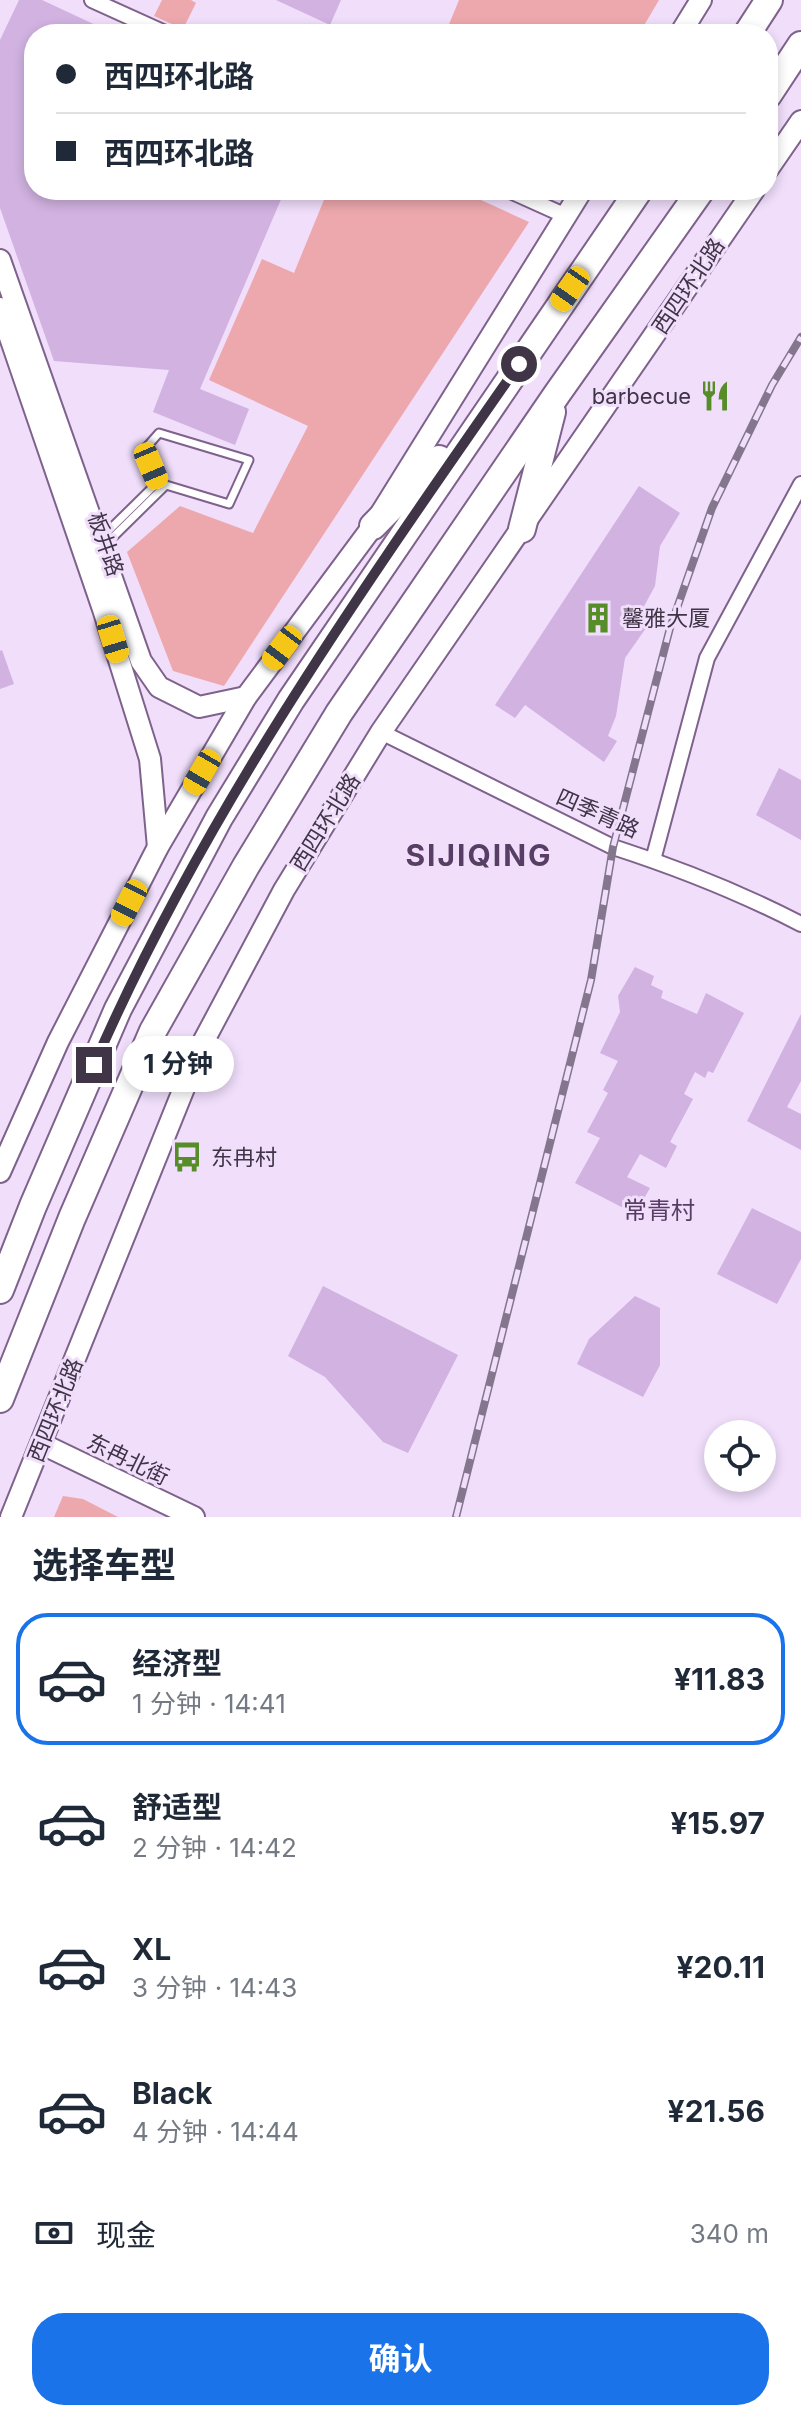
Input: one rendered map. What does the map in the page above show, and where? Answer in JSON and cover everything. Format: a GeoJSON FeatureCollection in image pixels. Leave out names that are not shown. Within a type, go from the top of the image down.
{"type":"FeatureCollection","features":[{"type":"Feature","properties":{"kind":"highway"},"geometry":{"type":"LineString","coordinates":[[751,24],[761,0]]}},
{"type":"Feature","properties":{"kind":"highway"},"geometry":{"type":"LineString","coordinates":[[753,24],[769,0]]}},
{"type":"Feature","properties":{"kind":"highway"},"geometry":{"type":"LineString","coordinates":[[778,80],[801,45]]}},
{"type":"Feature","properties":{"kind":"highway"},"geometry":{"type":"LineString","coordinates":[[778,83],[801,58]]}},
{"type":"Feature","properties":{"kind":"highway"},"geometry":{"type":"LineString","coordinates":[[0,1290],[118,1009],[219,818],[291,700],[632,200]]}},
{"type":"Feature","properties":{"kind":"highway","name":"西四环北路"},"geometry":{"type":"LineString","coordinates":[[0,1399],[72,1218],[153,1031],[246,866],[339,713],[694,200]]}},
{"type":"Feature","properties":{"kind":"highway"},"geometry":{"type":"LineString","coordinates":[[522,529],[557,394]]}},
{"type":"Feature","properties":{"kind":"highway"},"geometry":{"type":"LineString","coordinates":[[373,526],[484,414]]}},
{"type":"Feature","properties":{"kind":"street"},"geometry":{"type":"LineString","coordinates":[[92,0],[145,24]]}},
{"type":"Feature","properties":{"kind":"street"},"geometry":{"type":"LineString","coordinates":[[686,24],[701,0]]}},
{"type":"Feature","properties":{"kind":"street"},"geometry":{"type":"LineString","coordinates":[[778,154],[801,121]]}},
{"type":"Feature","properties":{"kind":"street"},"geometry":{"type":"LineString","coordinates":[[530,200],[566,216]]}},
{"type":"Feature","properties":{"kind":"street"},"geometry":{"type":"LineString","coordinates":[[0,1172],[58,1042],[158,847],[246,697],[373,526],[576,200]]}},
{"type":"Feature","properties":{"kind":"street","name":"西四环北路"},"geometry":{"type":"LineString","coordinates":[[11,1517],[201,1046],[284,890],[381,732],[747,200]]}},
{"type":"Feature","properties":{"kind":"street"},"geometry":{"type":"LineString","coordinates":[[0,260],[4,309],[100,544],[141,661],[159,687],[199,707],[246,697]]}},
{"type":"Feature","properties":{"kind":"street","name":"板井路"},"geometry":{"type":"LineString","coordinates":[[4,309],[150,759],[158,847]]}},
{"type":"Feature","properties":{"kind":"street"},"geometry":{"type":"LineString","coordinates":[[653,860],[707,658],[801,484]]}},
{"type":"Feature","properties":{"kind":"street","name":"四季青路"},"geometry":{"type":"LineString","coordinates":[[381,732],[613,847],[757,901],[801,924]]}},
{"type":"Feature","properties":{"kind":"street","name":"东冉北街"},"geometry":{"type":"LineString","coordinates":[[42,1444],[194,1517]]}},
{"type":"Feature","properties":{"kind":"lane"},"geometry":{"type":"LineString","coordinates":[[159,433],[249,460],[229,504],[166,485],[100,544],[158,482],[144,450],[159,433]]}},
{"type":"Feature","properties":{"kind":"shaded area"},"geometry":{"type":"Polygon","coordinates":[[[162,0],[191,0],[196,3],[186,24],[172,24],[154,16],[162,0]]]}},
{"type":"Feature","properties":{"kind":"shaded area"},"geometry":{"type":"Polygon","coordinates":[[[459,0],[659,0],[645,24],[449,24],[459,0]]]}},
{"type":"Feature","properties":{"kind":"shaded area"},"geometry":{"type":"Polygon","coordinates":[[[324,200],[481,200],[529,222],[224,686],[173,671],[127,552],[180,506],[253,533],[308,426],[209,380],[262,259],[294,273],[324,200]]]}},
{"type":"Feature","properties":{"kind":"shaded area"},"geometry":{"type":"Polygon","coordinates":[[[63,1496],[83,1499],[118,1517],[54,1517],[63,1496]]]}},
{"type":"Feature","properties":{"kind":"building"},"geometry":{"type":"Polygon","coordinates":[[[19,0],[42,0],[94,24],[24,24],[24,200],[281,200],[200,389],[249,409],[235,445],[153,412],[169,370],[54,361],[0,208],[0,40],[19,0]]]}},
{"type":"Feature","properties":{"kind":"building"},"geometry":{"type":"Polygon","coordinates":[[[276,0],[341,0],[328,24],[276,0]]]}},
{"type":"Feature","properties":{"kind":"building","name":"馨雅大厦"},"geometry":{"type":"Polygon","coordinates":[[[639,486],[680,513],[660,546],[655,586],[643,608],[646,628],[625,658],[616,716],[608,736],[617,741],[604,762],[525,705],[515,718],[495,705],[639,486]]]}},
{"type":"Feature","properties":{"kind":"building"},"geometry":{"type":"Polygon","coordinates":[[[0,651],[14,684],[0,689],[0,651]]]}},
{"type":"Feature","properties":{"kind":"building"},"geometry":{"type":"Polygon","coordinates":[[[779,768],[801,780],[801,840],[756,815],[779,768]]]}},
{"type":"Feature","properties":{"kind":"building"},"geometry":{"type":"Polygon","coordinates":[[[635,967],[654,976],[651,985],[663,991],[661,998],[697,1014],[706,993],[744,1013],[713,1073],[708,1071],[705,1078],[695,1072],[684,1094],[693,1099],[670,1142],[677,1146],[666,1168],[640,1154],[627,1177],[650,1188],[635,1214],[575,1183],[600,1138],[587,1132],[608,1093],[603,1090],[618,1061],[600,1053],[620,1012],[618,996],[635,967]]]}},
{"type":"Feature","properties":{"kind":"building"},"geometry":{"type":"Polygon","coordinates":[[[801,1014],[801,1081],[787,1107],[801,1114],[801,1150],[747,1121],[801,1014]]]}},
{"type":"Feature","properties":{"kind":"building"},"geometry":{"type":"Polygon","coordinates":[[[752,1208],[801,1232],[801,1259],[777,1304],[717,1274],[752,1208]]]}},
{"type":"Feature","properties":{"kind":"building"},"geometry":{"type":"Polygon","coordinates":[[[323,1286],[458,1355],[408,1453],[383,1442],[325,1377],[288,1356],[323,1286]]]}},
{"type":"Feature","properties":{"kind":"building"},"geometry":{"type":"Polygon","coordinates":[[[635,1296],[660,1308],[660,1365],[643,1397],[577,1364],[589,1339],[635,1296]]]}},
{"type":"Feature","properties":{"kind":"railway"},"geometry":{"type":"LineString","coordinates":[[456,1517],[591,980],[613,847],[670,628],[712,508],[772,385],[801,337]]}},
{"type":"Feature","properties":{"kind":"place","name":"barbecue"},"geometry":{"type":"Point","coordinates":[715,396]}},
{"type":"Feature","properties":{"kind":"place","name":"馨雅大厦"},"geometry":{"type":"Point","coordinates":[598,618]}},
{"type":"Feature","properties":{"kind":"place","name":"东冉村"},"geometry":{"type":"Point","coordinates":[187,1157]}},
{"type":"Feature","properties":{"kind":"district","name":"SIJIQING"},"geometry":{"type":"Point","coordinates":[479,856]}},
{"type":"Feature","properties":{"kind":"district","name":"常青村"},"geometry":{"type":"Point","coordinates":[659,1211]}},
{"type":"Feature","properties":{"kind":"route"},"geometry":{"type":"LineString","coordinates":[[94,1065],[118,1009],[219,818],[262,747],[307,675],[519,364]]}}]}
